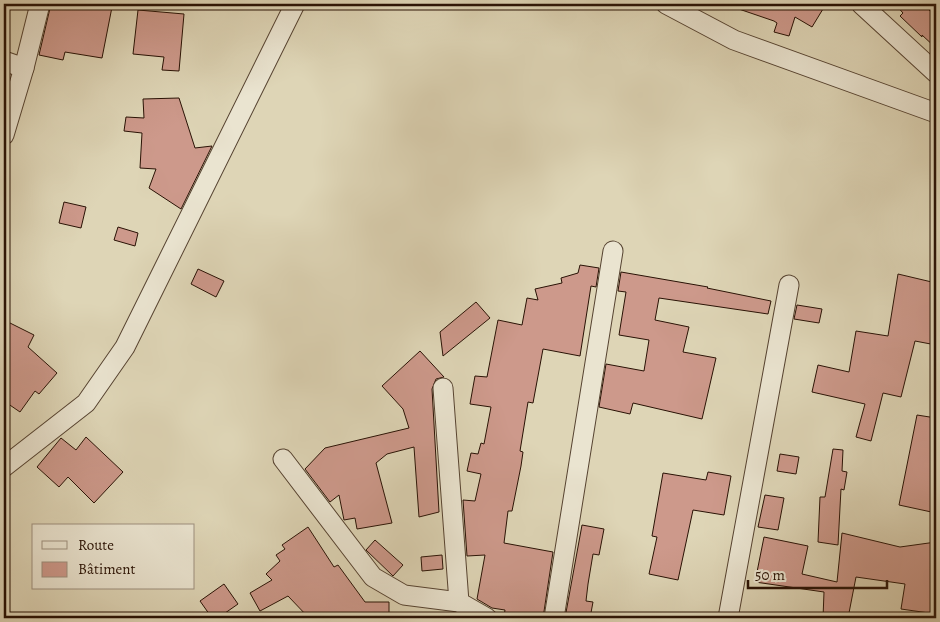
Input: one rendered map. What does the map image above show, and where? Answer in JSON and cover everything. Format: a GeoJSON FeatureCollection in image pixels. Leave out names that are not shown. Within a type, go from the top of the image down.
{"type":"FeatureCollection","features":[{"type":"Feature","properties":{"kind":"street"},"geometry":{"type":"LineString","coordinates":[[4,135],[24,68],[40,4]]}},
{"type":"Feature","properties":{"kind":"street"},"geometry":{"type":"LineString","coordinates":[[4,468],[86,403],[125,347],[295,4]]}},
{"type":"Feature","properties":{"kind":"street"},"geometry":{"type":"LineString","coordinates":[[666,4],[734,40],[936,113]]}},
{"type":"Feature","properties":{"kind":"street"},"geometry":{"type":"LineString","coordinates":[[861,4],[936,73]]}},
{"type":"Feature","properties":{"kind":"street"},"geometry":{"type":"LineString","coordinates":[[4,61],[24,68]]}},
{"type":"Feature","properties":{"kind":"street"},"geometry":{"type":"LineString","coordinates":[[554,618],[613,251]]}},
{"type":"Feature","properties":{"kind":"street"},"geometry":{"type":"LineString","coordinates":[[728,618],[789,284]]}},
{"type":"Feature","properties":{"kind":"street"},"geometry":{"type":"LineString","coordinates":[[443,388],[458,602]]}},
{"type":"Feature","properties":{"kind":"street"},"geometry":{"type":"LineString","coordinates":[[284,459],[373,577],[404,594],[458,602],[487,618]]}},
{"type":"Feature","properties":{"kind":"building"},"geometry":{"type":"Polygon","coordinates":[[[51,4],[97,4],[112,7],[102,58],[65,52],[63,60],[39,55],[51,4]]]}},
{"type":"Feature","properties":{"kind":"building"},"geometry":{"type":"Polygon","coordinates":[[[730,4],[826,4],[812,27],[795,17],[789,36],[774,32],[777,23],[774,21],[730,6],[730,4]]]}},
{"type":"Feature","properties":{"kind":"building"},"geometry":{"type":"Polygon","coordinates":[[[895,4],[923,4],[936,17],[936,48],[900,16],[903,13],[895,4]]]}},
{"type":"Feature","properties":{"kind":"building"},"geometry":{"type":"Polygon","coordinates":[[[138,10],[184,14],[179,71],[162,70],[164,57],[133,54],[138,10]]]}},
{"type":"Feature","properties":{"kind":"building"},"geometry":{"type":"Polygon","coordinates":[[[179,98],[195,148],[212,146],[181,209],[149,188],[156,169],[140,168],[142,133],[124,131],[126,117],[144,118],[143,99],[179,98]]]}},
{"type":"Feature","properties":{"kind":"building"},"geometry":{"type":"Polygon","coordinates":[[[64,202],[86,207],[81,228],[59,223],[64,202]]]}},
{"type":"Feature","properties":{"kind":"building"},"geometry":{"type":"Polygon","coordinates":[[[118,227],[138,233],[135,246],[114,240],[118,227]]]}},
{"type":"Feature","properties":{"kind":"building"},"geometry":{"type":"Polygon","coordinates":[[[580,265],[599,268],[596,287],[591,286],[580,356],[543,349],[533,403],[528,402],[520,451],[523,452],[521,466],[512,511],[508,511],[504,543],[553,552],[543,618],[504,616],[505,610],[492,608],[477,599],[485,555],[467,556],[463,500],[475,501],[481,474],[467,471],[471,453],[478,454],[481,443],[484,444],[491,407],[470,404],[475,376],[487,377],[498,320],[522,325],[527,298],[538,300],[535,289],[562,283],[561,278],[578,273],[580,265]]]}},
{"type":"Feature","properties":{"kind":"building"},"geometry":{"type":"Polygon","coordinates":[[[198,269],[224,281],[216,297],[191,284],[198,269]]]}},
{"type":"Feature","properties":{"kind":"building"},"geometry":{"type":"Polygon","coordinates":[[[621,272],[708,287],[771,301],[768,314],[659,298],[655,320],[689,327],[683,352],[716,358],[702,419],[633,403],[630,414],[599,407],[606,364],[644,371],[649,340],[619,335],[626,292],[618,291],[621,272]]]}},
{"type":"Feature","properties":{"kind":"building"},"geometry":{"type":"Polygon","coordinates":[[[898,274],[936,283],[936,345],[915,341],[901,397],[883,393],[871,441],[856,437],[865,404],[812,392],[818,365],[849,372],[856,331],[888,336],[898,274]]]}},
{"type":"Feature","properties":{"kind":"building"},"geometry":{"type":"Polygon","coordinates":[[[476,302],[490,318],[443,356],[440,332],[476,302]]]}},
{"type":"Feature","properties":{"kind":"building"},"geometry":{"type":"Polygon","coordinates":[[[797,305],[822,309],[819,323],[794,319],[797,305]]]}},
{"type":"Feature","properties":{"kind":"building"},"geometry":{"type":"Polygon","coordinates":[[[4,320],[34,335],[28,347],[57,373],[39,394],[35,391],[20,412],[4,401],[4,320]]]}},
{"type":"Feature","properties":{"kind":"building"},"geometry":{"type":"Polygon","coordinates":[[[420,351],[444,377],[436,379],[432,389],[439,512],[419,517],[414,447],[387,454],[376,463],[392,523],[357,529],[355,518],[344,520],[339,495],[330,502],[305,469],[325,448],[409,428],[403,409],[382,386],[420,351]]]}},
{"type":"Feature","properties":{"kind":"building"},"geometry":{"type":"Polygon","coordinates":[[[917,415],[936,418],[932,452],[936,453],[936,513],[899,505],[917,415]]]}},
{"type":"Feature","properties":{"kind":"building"},"geometry":{"type":"Polygon","coordinates":[[[86,437],[123,472],[94,503],[68,477],[59,487],[37,467],[61,438],[76,450],[86,437]]]}},
{"type":"Feature","properties":{"kind":"building"},"geometry":{"type":"Polygon","coordinates":[[[833,449],[843,450],[842,471],[847,472],[844,490],[841,489],[838,545],[818,542],[820,497],[825,497],[833,449]]]}},
{"type":"Feature","properties":{"kind":"building"},"geometry":{"type":"Polygon","coordinates":[[[780,454],[799,457],[796,474],[777,471],[780,454]]]}},
{"type":"Feature","properties":{"kind":"building"},"geometry":{"type":"Polygon","coordinates":[[[708,472],[731,476],[724,515],[693,510],[678,580],[649,574],[657,537],[652,536],[663,473],[706,480],[708,472]]]}},
{"type":"Feature","properties":{"kind":"building"},"geometry":{"type":"Polygon","coordinates":[[[765,495],[784,498],[778,530],[758,527],[765,495]]]}},
{"type":"Feature","properties":{"kind":"building"},"geometry":{"type":"Polygon","coordinates":[[[582,525],[604,529],[599,555],[593,554],[588,584],[586,601],[593,602],[590,618],[565,618],[582,525]]]}},
{"type":"Feature","properties":{"kind":"building"},"geometry":{"type":"Polygon","coordinates":[[[308,527],[334,567],[338,565],[365,602],[389,602],[389,618],[309,618],[288,596],[260,611],[250,593],[272,580],[266,574],[280,561],[276,555],[285,549],[282,545],[308,527]]]}},
{"type":"Feature","properties":{"kind":"building"},"geometry":{"type":"Polygon","coordinates":[[[842,533],[900,547],[936,542],[936,614],[901,609],[905,584],[856,577],[848,618],[823,618],[824,592],[755,582],[764,537],[808,546],[802,574],[837,582],[842,533]]]}},
{"type":"Feature","properties":{"kind":"building"},"geometry":{"type":"Polygon","coordinates":[[[375,540],[403,565],[393,576],[366,550],[375,540]]]}},
{"type":"Feature","properties":{"kind":"building"},"geometry":{"type":"Polygon","coordinates":[[[442,555],[443,569],[422,571],[421,557],[442,555]]]}},
{"type":"Feature","properties":{"kind":"building"},"geometry":{"type":"Polygon","coordinates":[[[224,584],[238,604],[218,618],[212,618],[200,601],[224,584]]]}}]}
